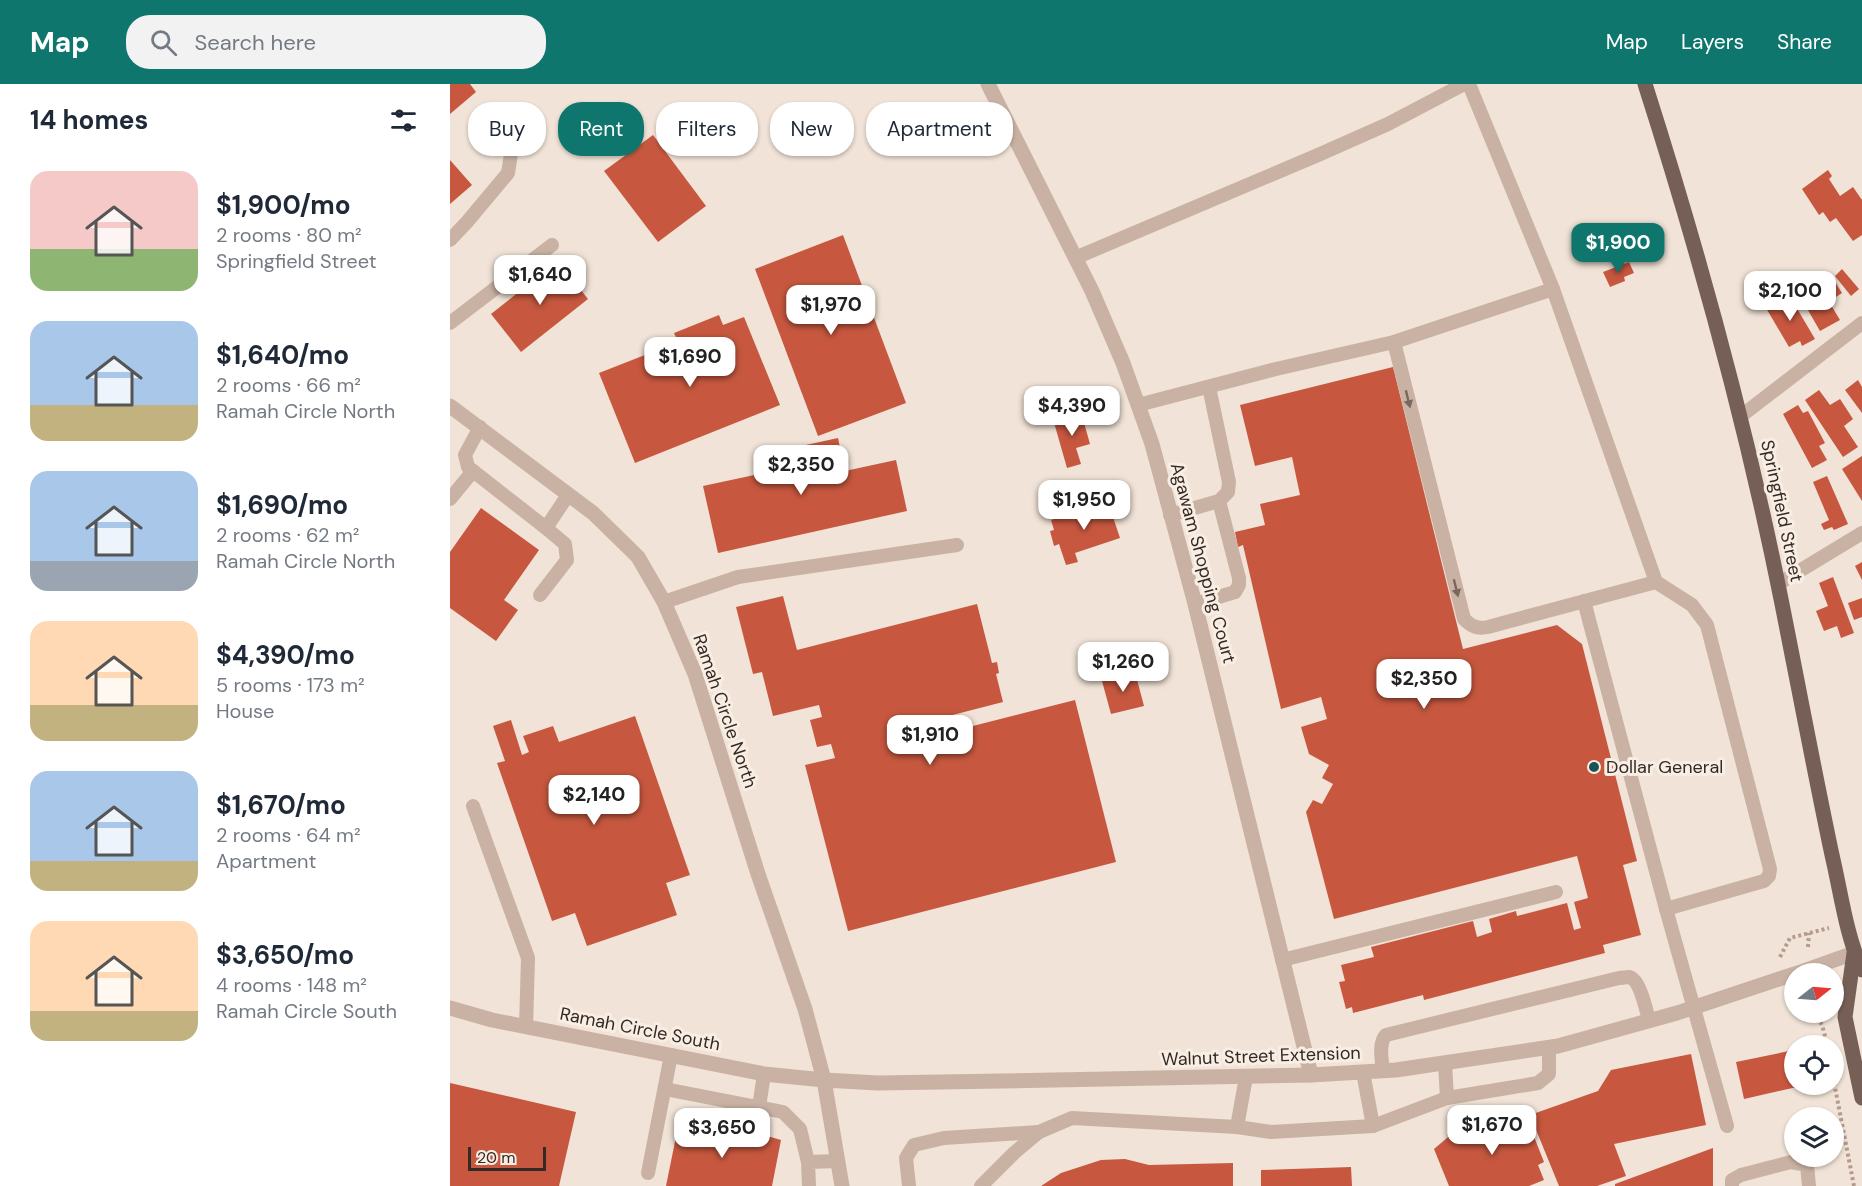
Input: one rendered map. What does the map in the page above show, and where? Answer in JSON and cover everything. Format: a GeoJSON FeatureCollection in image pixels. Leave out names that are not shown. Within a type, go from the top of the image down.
{"type":"FeatureCollection","features":[{"type":"Feature","properties":{"kind":"main road","name":"Springfield Street"},"geometry":{"type":"LineString","coordinates":[[1645,84],[1696,248],[1741,416],[1778,584],[1847,924],[1854,953],[1862,970]]}},
{"type":"Feature","properties":{"kind":"main road","name":"Springfield Street"},"geometry":{"type":"LineString","coordinates":[[1854,953],[1845,1017],[1862,1098]]}},
{"type":"Feature","properties":{"kind":"street","name":"Agawam Shopping Court"},"geometry":{"type":"LineString","coordinates":[[988,84],[1092,291],[1123,363],[1152,444],[1195,604],[1311,1075]]}},
{"type":"Feature","properties":{"kind":"street","name":"Ramah Circle North"},"geometry":{"type":"LineString","coordinates":[[450,406],[593,513],[638,558],[664,602],[695,674],[758,874],[805,1009],[824,1080]]}},
{"type":"Feature","properties":{"kind":"street","name":"Walnut Street Extension"},"geometry":{"type":"LineString","coordinates":[[1825,963],[1854,953]]}},
{"type":"Feature","properties":{"kind":"street","name":"Walnut Street Extension"},"geometry":{"type":"LineString","coordinates":[[824,1080],[878,1083],[1246,1077],[1383,1071],[1549,1047],[1694,1007],[1784,977]]}},
{"type":"Feature","properties":{"kind":"street","name":"Ramah Circle South"},"geometry":{"type":"LineString","coordinates":[[450,1008],[492,1020],[764,1074],[824,1080]]}},
{"type":"Feature","properties":{"kind":"street"},"geometry":{"type":"LineString","coordinates":[[824,1080],[842,1186]]}},
{"type":"Feature","properties":{"kind":"lane"},"geometry":{"type":"LineString","coordinates":[[1075,258],[1388,124],[1464,84]]}},
{"type":"Feature","properties":{"kind":"lane"},"geometry":{"type":"LineString","coordinates":[[1469,84],[1553,290],[1656,582],[1692,605],[1707,626],[1770,869],[1769,876],[1764,882],[1666,909]]}},
{"type":"Feature","properties":{"kind":"lane"},"geometry":{"type":"LineString","coordinates":[[450,240],[468,222],[508,173],[511,156]]}},
{"type":"Feature","properties":{"kind":"lane"},"geometry":{"type":"LineString","coordinates":[[450,323],[552,245]]}},
{"type":"Feature","properties":{"kind":"lane"},"geometry":{"type":"LineString","coordinates":[[1138,405],[1276,369],[1394,342],[1553,290]]}},
{"type":"Feature","properties":{"kind":"lane"},"geometry":{"type":"LineString","coordinates":[[1741,416],[1862,323]]}},
{"type":"Feature","properties":{"kind":"lane"},"geometry":{"type":"LineString","coordinates":[[1394,342],[1464,619],[1475,628],[1481,628],[1656,582]]}},
{"type":"Feature","properties":{"kind":"lane"},"geometry":{"type":"LineString","coordinates":[[1170,515],[1219,501],[1228,492],[1229,482],[1209,387]]}},
{"type":"Feature","properties":{"kind":"lane"},"geometry":{"type":"LineString","coordinates":[[480,427],[465,455],[468,467],[565,543],[567,560],[540,595]]}},
{"type":"Feature","properties":{"kind":"lane"},"geometry":{"type":"LineString","coordinates":[[450,499],[473,471]]}},
{"type":"Feature","properties":{"kind":"lane"},"geometry":{"type":"LineString","coordinates":[[546,528],[568,495]]}},
{"type":"Feature","properties":{"kind":"lane"},"geometry":{"type":"LineString","coordinates":[[1195,604],[1235,592],[1239,585],[1219,501]]}},
{"type":"Feature","properties":{"kind":"lane"},"geometry":{"type":"LineString","coordinates":[[1778,584],[1862,533]]}},
{"type":"Feature","properties":{"kind":"lane"},"geometry":{"type":"LineString","coordinates":[[664,602],[738,577],[957,545]]}},
{"type":"Feature","properties":{"kind":"lane"},"geometry":{"type":"LineString","coordinates":[[1584,601],[1666,909],[1727,1126]]}},
{"type":"Feature","properties":{"kind":"lane"},"geometry":{"type":"LineString","coordinates":[[473,806],[528,958],[526,1027]]}},
{"type":"Feature","properties":{"kind":"lane"},"geometry":{"type":"LineString","coordinates":[[1282,960],[1556,892]]}},
{"type":"Feature","properties":{"kind":"lane"},"geometry":{"type":"LineString","coordinates":[[1383,1071],[1382,1039],[1386,1035],[1619,978],[1628,977],[1638,985],[1649,1020]]}},
{"type":"Feature","properties":{"kind":"lane"},"geometry":{"type":"LineString","coordinates":[[981,1186],[1039,1132],[1072,1118],[1237,1127],[1271,1132],[1373,1126],[1447,1098],[1538,1083],[1549,1074],[1549,1047]]}},
{"type":"Feature","properties":{"kind":"lane"},"geometry":{"type":"LineString","coordinates":[[648,1173],[671,1055]]}},
{"type":"Feature","properties":{"kind":"lane"},"geometry":{"type":"LineString","coordinates":[[1445,1063],[1447,1098]]}},
{"type":"Feature","properties":{"kind":"lane"},"geometry":{"type":"LineString","coordinates":[[1363,1072],[1373,1126]]}},
{"type":"Feature","properties":{"kind":"lane"},"geometry":{"type":"LineString","coordinates":[[759,1107],[764,1074]]}},
{"type":"Feature","properties":{"kind":"lane"},"geometry":{"type":"LineString","coordinates":[[1237,1127],[1246,1077]]}},
{"type":"Feature","properties":{"kind":"lane"},"geometry":{"type":"LineString","coordinates":[[665,1089],[783,1112],[800,1129],[808,1162],[809,1186]]}},
{"type":"Feature","properties":{"kind":"lane"},"geometry":{"type":"LineString","coordinates":[[909,1186],[906,1158],[914,1145],[944,1138],[1039,1132]]}},
{"type":"Feature","properties":{"kind":"lane"},"geometry":{"type":"LineString","coordinates":[[808,1162],[838,1161]]}},
{"type":"Feature","properties":{"kind":"lane"},"geometry":{"type":"LineString","coordinates":[[1732,1186],[1732,1180],[1741,1175],[1791,1162],[1807,1165],[1809,1186]]}},
{"type":"Feature","properties":{"kind":"path"},"geometry":{"type":"LineString","coordinates":[[1767,983],[1790,938],[1847,924]]}},
{"type":"Feature","properties":{"kind":"path"},"geometry":{"type":"LineString","coordinates":[[1836,1095],[1854,1186]]}},
{"type":"Feature","properties":{"kind":"building"},"geometry":{"type":"Polygon","coordinates":[[[450,84],[470,84],[476,92],[450,114],[450,84]]]}},
{"type":"Feature","properties":{"kind":"building"},"geometry":{"type":"Polygon","coordinates":[[[653,135],[656,139],[656,156],[669,156],[706,206],[658,242],[604,171],[624,156],[644,156],[644,142],[653,135]]]}},
{"type":"Feature","properties":{"kind":"building"},"geometry":{"type":"Polygon","coordinates":[[[450,160],[472,185],[450,204],[450,160]]]}},
{"type":"Feature","properties":{"kind":"building"},"geometry":{"type":"Polygon","coordinates":[[[1828,170],[1832,176],[1829,179],[1840,196],[1853,187],[1862,200],[1862,235],[1853,241],[1836,218],[1830,222],[1823,212],[1819,215],[1802,189],[1828,170]]]}},
{"type":"Feature","properties":{"kind":"building"},"geometry":{"type":"Polygon","coordinates":[[[843,235],[906,403],[818,436],[755,269],[843,235]]]}},
{"type":"Feature","properties":{"kind":"building"},"geometry":{"type":"Polygon","coordinates":[[[558,261],[588,299],[521,352],[491,314],[558,261]]]}},
{"type":"Feature","properties":{"kind":"building"},"geometry":{"type":"Polygon","coordinates":[[[1629,262],[1634,273],[1624,277],[1625,281],[1610,287],[1603,272],[1629,262]]]}},
{"type":"Feature","properties":{"kind":"building"},"geometry":{"type":"Polygon","coordinates":[[[1842,269],[1859,289],[1851,296],[1835,276],[1842,269]]]}},
{"type":"Feature","properties":{"kind":"building"},"geometry":{"type":"Polygon","coordinates":[[[1832,277],[1842,293],[1833,299],[1822,282],[1832,277]]]}},
{"type":"Feature","properties":{"kind":"building"},"geometry":{"type":"Polygon","coordinates":[[[1816,280],[1840,320],[1820,331],[1801,298],[1807,294],[1803,287],[1816,280]]]}},
{"type":"Feature","properties":{"kind":"building"},"geometry":{"type":"Polygon","coordinates":[[[1789,295],[1815,339],[1802,346],[1800,341],[1789,347],[1766,308],[1789,295]]]}},
{"type":"Feature","properties":{"kind":"building"},"geometry":{"type":"Polygon","coordinates":[[[719,315],[723,325],[744,317],[780,405],[635,463],[599,373],[678,342],[674,333],[719,315]]]}},
{"type":"Feature","properties":{"kind":"building"},"geometry":{"type":"Polygon","coordinates":[[[1393,367],[1463,649],[1557,625],[1582,644],[1637,861],[1623,865],[1641,935],[1603,945],[1605,953],[1424,1000],[1423,995],[1353,1013],[1352,1007],[1346,1009],[1339,982],[1345,981],[1341,965],[1374,957],[1371,947],[1473,921],[1477,937],[1492,932],[1489,919],[1516,911],[1517,916],[1567,903],[1574,930],[1581,928],[1574,902],[1588,898],[1577,856],[1334,919],[1306,812],[1313,800],[1322,804],[1333,784],[1322,778],[1329,765],[1309,754],[1301,727],[1327,719],[1321,697],[1281,709],[1243,545],[1238,547],[1235,532],[1265,525],[1260,504],[1300,495],[1292,457],[1255,466],[1240,405],[1393,367]]]}},
{"type":"Feature","properties":{"kind":"building"},"geometry":{"type":"Polygon","coordinates":[[[1858,380],[1862,387],[1862,413],[1845,390],[1858,380]]]}},
{"type":"Feature","properties":{"kind":"building"},"geometry":{"type":"Polygon","coordinates":[[[1819,390],[1830,405],[1840,399],[1853,419],[1844,426],[1858,447],[1843,457],[1805,400],[1819,390]]]}},
{"type":"Feature","properties":{"kind":"building"},"geometry":{"type":"Polygon","coordinates":[[[1798,405],[1803,413],[1808,411],[1825,443],[1819,446],[1827,460],[1812,468],[1783,414],[1798,405]]]}},
{"type":"Feature","properties":{"kind":"building"},"geometry":{"type":"Polygon","coordinates":[[[1081,412],[1090,444],[1076,448],[1081,464],[1067,468],[1053,419],[1081,412]]]}},
{"type":"Feature","properties":{"kind":"building"},"geometry":{"type":"Polygon","coordinates":[[[838,438],[845,471],[896,460],[907,511],[718,553],[703,486],[759,474],[755,456],[838,438]]]}},
{"type":"Feature","properties":{"kind":"building"},"geometry":{"type":"Polygon","coordinates":[[[1862,456],[1862,501],[1842,469],[1862,456]]]}},
{"type":"Feature","properties":{"kind":"building"},"geometry":{"type":"Polygon","coordinates":[[[1827,476],[1848,524],[1834,530],[1832,527],[1824,530],[1821,524],[1829,520],[1813,482],[1827,476]]]}},
{"type":"Feature","properties":{"kind":"building"},"geometry":{"type":"Polygon","coordinates":[[[1108,502],[1120,538],[1075,553],[1078,562],[1066,565],[1059,544],[1054,546],[1050,531],[1054,530],[1051,520],[1108,502]]]}},
{"type":"Feature","properties":{"kind":"building"},"geometry":{"type":"Polygon","coordinates":[[[481,508],[539,550],[504,600],[518,610],[496,641],[450,608],[450,552],[481,508]]]}},
{"type":"Feature","properties":{"kind":"building"},"geometry":{"type":"Polygon","coordinates":[[[1862,562],[1862,580],[1855,566],[1862,562]]]}},
{"type":"Feature","properties":{"kind":"building"},"geometry":{"type":"Polygon","coordinates":[[[1833,577],[1854,633],[1841,638],[1837,626],[1824,631],[1816,611],[1828,606],[1819,583],[1833,577]]]}},
{"type":"Feature","properties":{"kind":"building"},"geometry":{"type":"Polygon","coordinates":[[[783,596],[797,650],[977,604],[992,663],[997,662],[999,673],[996,674],[1003,702],[906,727],[910,742],[1075,700],[1116,862],[848,931],[805,765],[835,758],[831,744],[817,747],[810,720],[822,717],[819,705],[773,716],[762,672],[753,674],[736,607],[783,596]]]}},
{"type":"Feature","properties":{"kind":"building"},"geometry":{"type":"Polygon","coordinates":[[[1862,598],[1862,617],[1854,620],[1848,603],[1862,598]]]}},
{"type":"Feature","properties":{"kind":"building"},"geometry":{"type":"Polygon","coordinates":[[[1135,672],[1144,706],[1111,714],[1102,681],[1135,672]]]}},
{"type":"Feature","properties":{"kind":"building"},"geometry":{"type":"Polygon","coordinates":[[[635,716],[690,875],[666,883],[677,915],[587,946],[575,913],[552,921],[497,763],[505,761],[493,726],[511,720],[522,755],[529,752],[523,736],[553,726],[559,742],[635,716]]]}},
{"type":"Feature","properties":{"kind":"building"},"geometry":{"type":"Polygon","coordinates":[[[1784,1052],[1784,1090],[1744,1099],[1736,1062],[1784,1052]]]}},
{"type":"Feature","properties":{"kind":"building"},"geometry":{"type":"Polygon","coordinates":[[[1691,1054],[1706,1125],[1614,1144],[1626,1176],[1597,1186],[1559,1186],[1530,1115],[1598,1091],[1611,1070],[1691,1054]]]}},
{"type":"Feature","properties":{"kind":"building"},"geometry":{"type":"Polygon","coordinates":[[[450,1083],[576,1112],[559,1186],[450,1186],[450,1083]]]}},
{"type":"Feature","properties":{"kind":"building"},"geometry":{"type":"Polygon","coordinates":[[[1527,1119],[1544,1162],[1538,1165],[1544,1180],[1529,1186],[1449,1186],[1434,1149],[1454,1132],[1527,1119]]]}},
{"type":"Feature","properties":{"kind":"building"},"geometry":{"type":"Polygon","coordinates":[[[679,1122],[763,1139],[764,1135],[781,1140],[772,1186],[666,1186],[679,1122]]]}},
{"type":"Feature","properties":{"kind":"building"},"geometry":{"type":"Polygon","coordinates":[[[1713,1148],[1713,1186],[1615,1186],[1615,1184],[1713,1148]]]}},
{"type":"Feature","properties":{"kind":"building"},"geometry":{"type":"Polygon","coordinates":[[[1125,1159],[1149,1165],[1233,1163],[1233,1186],[1041,1186],[1061,1173],[1101,1160],[1125,1159]]]}},
{"type":"Feature","properties":{"kind":"building"},"geometry":{"type":"Polygon","coordinates":[[[1351,1167],[1352,1186],[1261,1186],[1261,1170],[1351,1167]]]}},
{"type":"Feature","properties":{"kind":"place","name":"Dollar General"},"geometry":{"type":"Point","coordinates":[1594,767]}}]}
